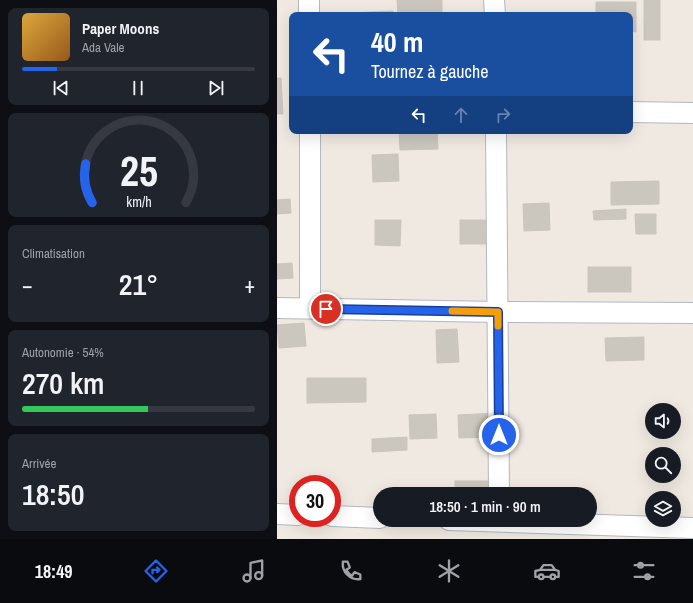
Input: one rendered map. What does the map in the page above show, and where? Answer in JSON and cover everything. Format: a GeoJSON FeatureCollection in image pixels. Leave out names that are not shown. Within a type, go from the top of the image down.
{"type":"FeatureCollection","features":[{"type":"Feature","properties":{"kind":"street"},"geometry":{"type":"LineString","coordinates":[[309,0],[309,12]]}},
{"type":"Feature","properties":{"kind":"street"},"geometry":{"type":"LineString","coordinates":[[495,0],[495,12]]}},
{"type":"Feature","properties":{"kind":"street"},"geometry":{"type":"LineString","coordinates":[[633,112],[693,112]]}},
{"type":"Feature","properties":{"kind":"street"},"geometry":{"type":"LineString","coordinates":[[310,134],[310,308]]}},
{"type":"Feature","properties":{"kind":"street"},"geometry":{"type":"LineString","coordinates":[[496,134],[499,487]]}},
{"type":"Feature","properties":{"kind":"street"},"geometry":{"type":"LineString","coordinates":[[277,308],[693,314]]}},
{"type":"Feature","properties":{"kind":"street"},"geometry":{"type":"LineString","coordinates":[[277,514],[289,515]]}},
{"type":"Feature","properties":{"kind":"street"},"geometry":{"type":"LineString","coordinates":[[341,516],[373,518]]}},
{"type":"Feature","properties":{"kind":"street"},"geometry":{"type":"LineString","coordinates":[[499,527],[693,528]]}},
{"type":"Feature","properties":{"kind":"building"},"geometry":{"type":"Polygon","coordinates":[[[397,0],[442,0],[442,12],[398,12],[397,0]]]}},
{"type":"Feature","properties":{"kind":"building"},"geometry":{"type":"Polygon","coordinates":[[[644,0],[660,0],[660,40],[644,40],[644,0]]]}},
{"type":"Feature","properties":{"kind":"building"},"geometry":{"type":"Polygon","coordinates":[[[596,2],[636,2],[636,32],[633,32],[633,12],[596,12],[596,2]]]}},
{"type":"Feature","properties":{"kind":"building"},"geometry":{"type":"Polygon","coordinates":[[[393,11],[393,12],[370,12],[393,11]]]}},
{"type":"Feature","properties":{"kind":"building"},"geometry":{"type":"Polygon","coordinates":[[[277,78],[281,78],[283,114],[277,114],[277,78]]]}},
{"type":"Feature","properties":{"kind":"building"},"geometry":{"type":"Polygon","coordinates":[[[399,134],[437,134],[438,149],[400,150],[399,134]]]}},
{"type":"Feature","properties":{"kind":"building"},"geometry":{"type":"Polygon","coordinates":[[[398,154],[399,181],[373,182],[372,155],[398,154]]]}},
{"type":"Feature","properties":{"kind":"building"},"geometry":{"type":"Polygon","coordinates":[[[659,181],[659,204],[611,205],[611,182],[659,181]]]}},
{"type":"Feature","properties":{"kind":"building"},"geometry":{"type":"Polygon","coordinates":[[[290,199],[291,213],[277,214],[277,200],[290,199]]]}},
{"type":"Feature","properties":{"kind":"building"},"geometry":{"type":"Polygon","coordinates":[[[549,203],[550,230],[524,231],[523,204],[549,203]]]}},
{"type":"Feature","properties":{"kind":"building"},"geometry":{"type":"Polygon","coordinates":[[[626,209],[626,219],[594,220],[593,211],[626,209]]]}},
{"type":"Feature","properties":{"kind":"building"},"geometry":{"type":"Polygon","coordinates":[[[635,214],[656,214],[656,234],[636,234],[635,214]]]}},
{"type":"Feature","properties":{"kind":"building"},"geometry":{"type":"Polygon","coordinates":[[[375,220],[401,220],[400,246],[375,245],[375,220]]]}},
{"type":"Feature","properties":{"kind":"building"},"geometry":{"type":"Polygon","coordinates":[[[460,220],[486,220],[486,244],[460,244],[460,220]]]}},
{"type":"Feature","properties":{"kind":"building"},"geometry":{"type":"Polygon","coordinates":[[[292,263],[293,278],[277,279],[277,264],[292,263]]]}},
{"type":"Feature","properties":{"kind":"building"},"geometry":{"type":"Polygon","coordinates":[[[588,267],[631,267],[631,292],[588,292],[588,267]]]}},
{"type":"Feature","properties":{"kind":"building"},"geometry":{"type":"Polygon","coordinates":[[[304,323],[306,346],[279,348],[277,325],[304,323]]]}},
{"type":"Feature","properties":{"kind":"building"},"geometry":{"type":"Polygon","coordinates":[[[457,329],[459,362],[437,363],[436,330],[457,329]]]}},
{"type":"Feature","properties":{"kind":"building"},"geometry":{"type":"Polygon","coordinates":[[[644,337],[644,360],[606,361],[605,338],[644,337]]]}},
{"type":"Feature","properties":{"kind":"building"},"geometry":{"type":"Polygon","coordinates":[[[307,378],[366,378],[366,402],[307,403],[307,378]]]}},
{"type":"Feature","properties":{"kind":"building"},"geometry":{"type":"Polygon","coordinates":[[[497,413],[498,437],[459,438],[458,415],[497,413]]]}},
{"type":"Feature","properties":{"kind":"building"},"geometry":{"type":"Polygon","coordinates":[[[436,414],[437,438],[410,439],[409,415],[436,414]]]}},
{"type":"Feature","properties":{"kind":"building"},"geometry":{"type":"Polygon","coordinates":[[[407,437],[407,450],[372,452],[372,439],[407,437]]]}},
{"type":"Feature","properties":{"kind":"building"},"geometry":{"type":"Polygon","coordinates":[[[455,481],[500,481],[500,487],[455,487],[455,481]]]}},
{"type":"Feature","properties":{"kind":"slow traffic"},"geometry":{"type":"LineString","coordinates":[[452,311],[498,312],[498,326]]}},
{"type":"Feature","properties":{"kind":"route"},"geometry":{"type":"LineString","coordinates":[[326,309],[498,312],[499,435]]}}]}
